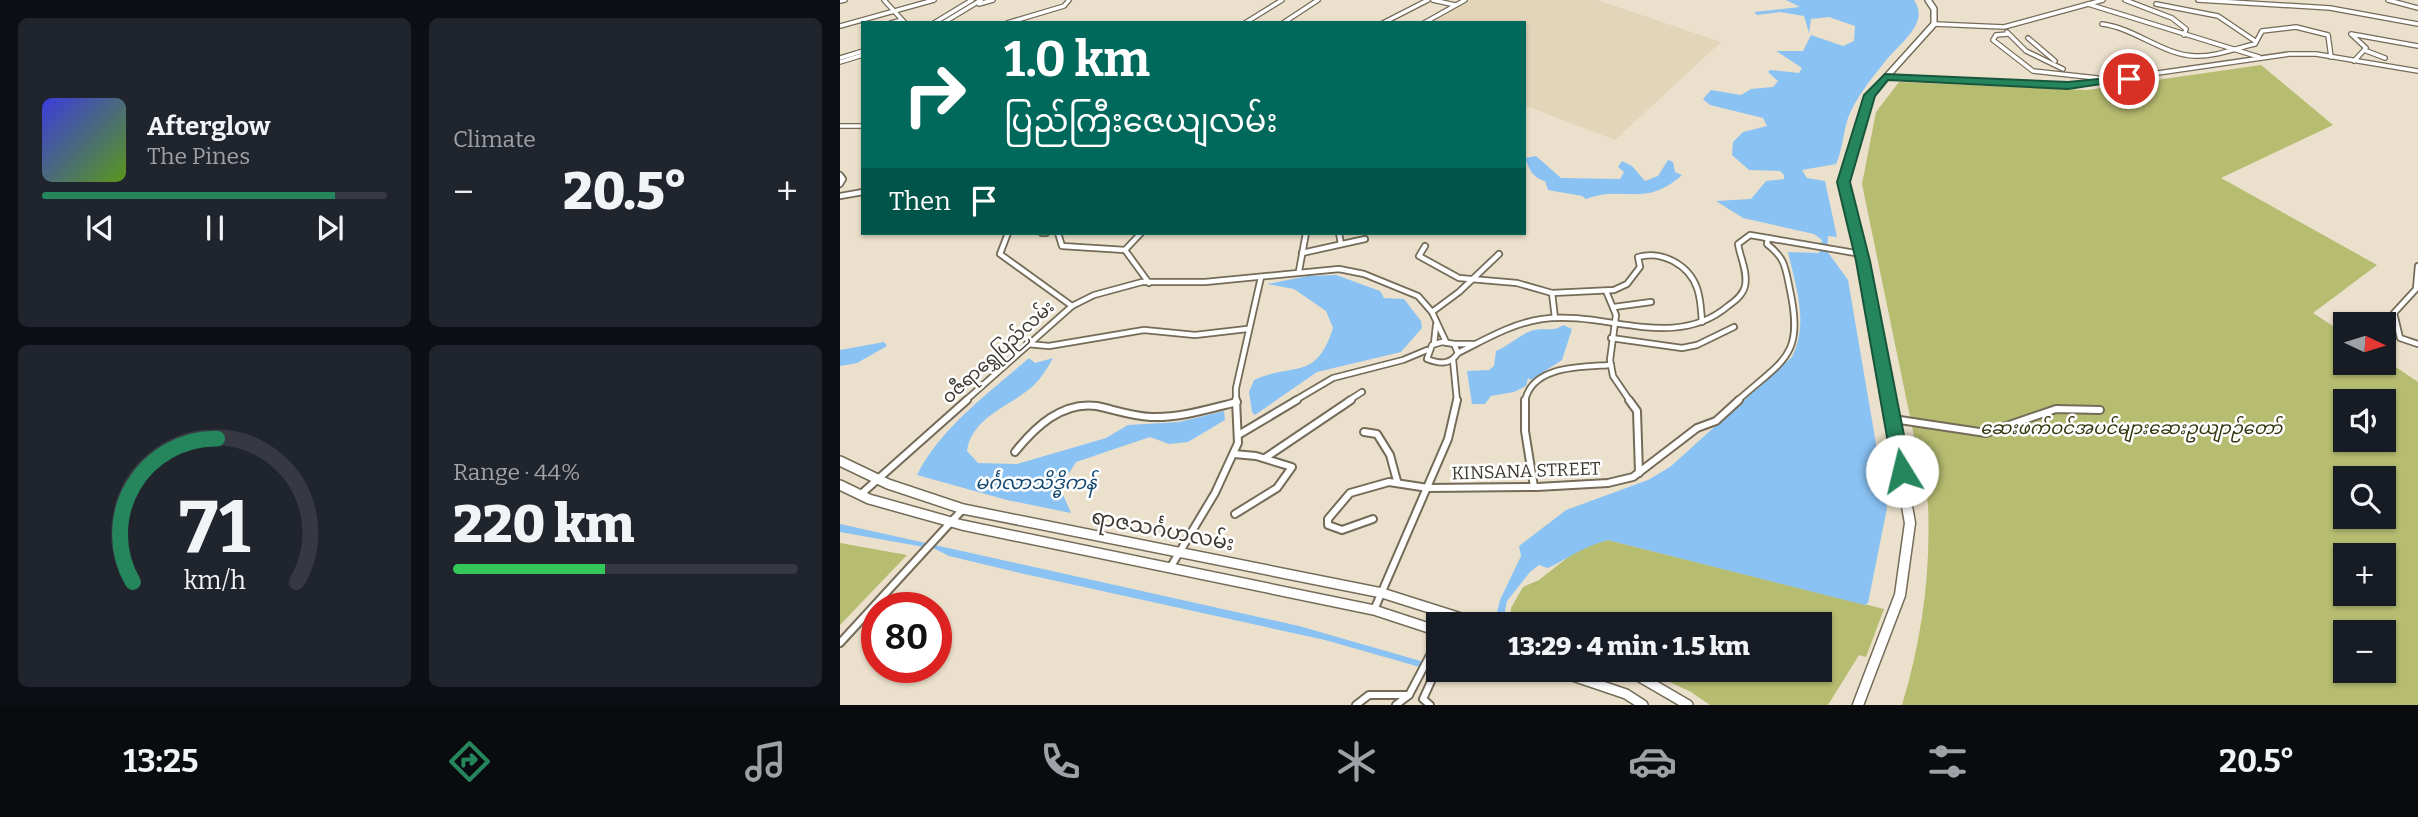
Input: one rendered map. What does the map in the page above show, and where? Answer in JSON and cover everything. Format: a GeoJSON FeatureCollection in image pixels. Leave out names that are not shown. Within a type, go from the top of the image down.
{"type":"FeatureCollection","features":[{"type":"Feature","properties":{"kind":"highway"},"geometry":{"type":"LineString","coordinates":[[1858,705],[1893,619],[1906,568],[1910,523],[1861,254],[1843,182],[1855,150],[1865,105],[1885,77],[1934,24],[1934,9],[1928,0]]}},
{"type":"Feature","properties":{"kind":"main road","name":"ရာဇသင်္ဂဟလမ်း"},"geometry":{"type":"LineString","coordinates":[[840,461],[877,479],[963,509],[1382,593],[1442,612]]}},
{"type":"Feature","properties":{"kind":"main road","name":"ရာဇသင်္ဂဟလမ်း"},"geometry":{"type":"LineString","coordinates":[[840,485],[860,495],[950,522],[1374,610],[1426,627]]}},
{"type":"Feature","properties":{"kind":"main road"},"geometry":{"type":"LineString","coordinates":[[1590,682],[1626,694],[1643,705]]}},
{"type":"Feature","properties":{"kind":"main road"},"geometry":{"type":"LineString","coordinates":[[1649,682],[1688,705]]}},
{"type":"Feature","properties":{"kind":"street"},"geometry":{"type":"LineString","coordinates":[[840,1],[845,0]]}},
{"type":"Feature","properties":{"kind":"street"},"geometry":{"type":"LineString","coordinates":[[884,0],[904,21]]}},
{"type":"Feature","properties":{"kind":"street"},"geometry":{"type":"LineString","coordinates":[[840,26],[934,0]]}},
{"type":"Feature","properties":{"kind":"street"},"geometry":{"type":"LineString","coordinates":[[937,21],[972,0]]}},
{"type":"Feature","properties":{"kind":"street"},"geometry":{"type":"LineString","coordinates":[[946,21],[981,0]]}},
{"type":"Feature","properties":{"kind":"street"},"geometry":{"type":"LineString","coordinates":[[970,6],[993,0]]}},
{"type":"Feature","properties":{"kind":"street"},"geometry":{"type":"LineString","coordinates":[[1014,21],[1063,6],[1069,0]]}},
{"type":"Feature","properties":{"kind":"street"},"geometry":{"type":"LineString","coordinates":[[1248,21],[1282,0]]}},
{"type":"Feature","properties":{"kind":"street"},"geometry":{"type":"LineString","coordinates":[[1286,21],[1318,0]]}},
{"type":"Feature","properties":{"kind":"street"},"geometry":{"type":"LineString","coordinates":[[1387,21],[1431,0],[1455,5]]}},
{"type":"Feature","properties":{"kind":"street"},"geometry":{"type":"LineString","coordinates":[[1427,21],[1465,0]]}},
{"type":"Feature","properties":{"kind":"street"},"geometry":{"type":"LineString","coordinates":[[1934,24],[1973,28],[2002,27],[2103,0]]}},
{"type":"Feature","properties":{"kind":"street"},"geometry":{"type":"LineString","coordinates":[[2125,0],[2172,18],[2186,29],[2184,35]]}},
{"type":"Feature","properties":{"kind":"street"},"geometry":{"type":"LineString","coordinates":[[2198,0],[2330,8],[2418,24]]}},
{"type":"Feature","properties":{"kind":"street"},"geometry":{"type":"LineString","coordinates":[[2388,0],[2418,8]]}},
{"type":"Feature","properties":{"kind":"street"},"geometry":{"type":"LineString","coordinates":[[2088,4],[2262,58]]}},
{"type":"Feature","properties":{"kind":"street"},"geometry":{"type":"LineString","coordinates":[[2156,4],[2218,16],[2255,41]]}},
{"type":"Feature","properties":{"kind":"street"},"geometry":{"type":"LineString","coordinates":[[2102,24],[2118,24],[2193,56],[2255,41],[2262,31],[2272,28],[2310,27],[2328,35],[2331,57]]}},
{"type":"Feature","properties":{"kind":"street"},"geometry":{"type":"LineString","coordinates":[[2002,27],[2026,51],[2063,69]]}},
{"type":"Feature","properties":{"kind":"street"},"geometry":{"type":"LineString","coordinates":[[2008,34],[1996,36],[1993,40],[2031,70],[2097,78],[2105,82]]}},
{"type":"Feature","properties":{"kind":"street"},"geometry":{"type":"LineString","coordinates":[[2354,61],[2366,48],[2351,34],[2418,46]]}},
{"type":"Feature","properties":{"kind":"street"},"geometry":{"type":"LineString","coordinates":[[2028,38],[2063,69]]}},
{"type":"Feature","properties":{"kind":"street"},"geometry":{"type":"LineString","coordinates":[[2364,50],[2385,58]]}},
{"type":"Feature","properties":{"kind":"street"},"geometry":{"type":"LineString","coordinates":[[840,60],[861,54]]}},
{"type":"Feature","properties":{"kind":"street"},"geometry":{"type":"LineString","coordinates":[[1885,77],[2068,86],[2289,54],[2331,57],[2418,71]]}},
{"type":"Feature","properties":{"kind":"street"},"geometry":{"type":"LineString","coordinates":[[2058,73],[2063,69]]}},
{"type":"Feature","properties":{"kind":"street"},"geometry":{"type":"LineString","coordinates":[[840,126],[861,126]]}},
{"type":"Feature","properties":{"kind":"street"},"geometry":{"type":"LineString","coordinates":[[840,175],[843,179],[840,184]]}},
{"type":"Feature","properties":{"kind":"street"},"geometry":{"type":"LineString","coordinates":[[840,196],[861,192]]}},
{"type":"Feature","properties":{"kind":"street","name":"ဝဇီရာရွှေပြည်လမ်း"},"geometry":{"type":"LineString","coordinates":[[860,495],[1072,306],[1000,254],[1007,235]]}},
{"type":"Feature","properties":{"kind":"street"},"geometry":{"type":"LineString","coordinates":[[1059,235],[1062,246],[1125,250]]}},
{"type":"Feature","properties":{"kind":"street"},"geometry":{"type":"LineString","coordinates":[[1125,250],[1139,235]]}},
{"type":"Feature","properties":{"kind":"street"},"geometry":{"type":"LineString","coordinates":[[1299,271],[1306,235]]}},
{"type":"Feature","properties":{"kind":"street"},"geometry":{"type":"LineString","coordinates":[[1339,235],[1341,244]]}},
{"type":"Feature","properties":{"kind":"street"},"geometry":{"type":"LineString","coordinates":[[1439,364],[1453,360],[1458,353],[1531,322],[1555,318],[1653,330],[1702,322],[1729,306],[1743,291],[1745,278],[1739,253],[1742,239],[1750,235],[1861,254]]}},
{"type":"Feature","properties":{"kind":"street","name":"KINSANA STREET"},"geometry":{"type":"LineString","coordinates":[[1397,481],[1428,488],[1534,487],[1608,483],[1633,477],[1697,428],[1716,421],[1784,359],[1795,341],[1797,323],[1783,257],[1767,244],[1768,238]]}},
{"type":"Feature","properties":{"kind":"street"},"geometry":{"type":"LineString","coordinates":[[1302,253],[1365,239]]}},
{"type":"Feature","properties":{"kind":"street"},"geometry":{"type":"LineString","coordinates":[[1425,246],[1419,256],[1459,278],[1517,283],[1552,293],[1606,291],[1627,284],[1640,267],[1638,257],[1647,253],[1658,255],[1677,263],[1696,283],[1702,322]]}},
{"type":"Feature","properties":{"kind":"street"},"geometry":{"type":"LineString","coordinates":[[1125,250],[1149,283]]}},
{"type":"Feature","properties":{"kind":"street"},"geometry":{"type":"LineString","coordinates":[[1432,312],[1459,292],[1469,279],[1499,254]]}},
{"type":"Feature","properties":{"kind":"street"},"geometry":{"type":"LineString","coordinates":[[2418,265],[2416,289],[2394,313],[2400,338],[2418,344]]}},
{"type":"Feature","properties":{"kind":"street"},"geometry":{"type":"LineString","coordinates":[[1072,306],[1119,288],[1149,283],[1261,277],[1339,269],[1364,274],[1418,296],[1432,312],[1446,342]]}},
{"type":"Feature","properties":{"kind":"street"},"geometry":{"type":"LineString","coordinates":[[1170,568],[1234,454],[1240,433],[1236,388],[1247,329],[1261,277]]}},
{"type":"Feature","properties":{"kind":"street"},"geometry":{"type":"LineString","coordinates":[[1606,291],[1614,307],[1615,325],[1611,338],[1613,376],[1637,411],[1639,473]]}},
{"type":"Feature","properties":{"kind":"street"},"geometry":{"type":"LineString","coordinates":[[1552,293],[1555,318]]}},
{"type":"Feature","properties":{"kind":"street"},"geometry":{"type":"LineString","coordinates":[[1614,307],[1651,302]]}},
{"type":"Feature","properties":{"kind":"street"},"geometry":{"type":"LineString","coordinates":[[1434,344],[1436,325]]}},
{"type":"Feature","properties":{"kind":"street"},"geometry":{"type":"LineString","coordinates":[[1611,338],[1682,348],[1697,345],[1734,327]]}},
{"type":"Feature","properties":{"kind":"street"},"geometry":{"type":"LineString","coordinates":[[1027,344],[1049,346],[1144,330],[1195,335],[1247,329]]}},
{"type":"Feature","properties":{"kind":"street"},"geometry":{"type":"LineString","coordinates":[[1240,433],[1333,379],[1403,360],[1428,350],[1434,344],[1478,344]]}},
{"type":"Feature","properties":{"kind":"street"},"geometry":{"type":"LineString","coordinates":[[1454,344],[1458,353]]}},
{"type":"Feature","properties":{"kind":"street"},"geometry":{"type":"LineString","coordinates":[[1427,359],[1428,350]]}},
{"type":"Feature","properties":{"kind":"street"},"geometry":{"type":"LineString","coordinates":[[1403,360],[1427,359],[1455,375]]}},
{"type":"Feature","properties":{"kind":"street"},"geometry":{"type":"LineString","coordinates":[[1374,610],[1428,488],[1455,414],[1458,397],[1453,360]]}},
{"type":"Feature","properties":{"kind":"street"},"geometry":{"type":"LineString","coordinates":[[1534,487],[1521,414],[1531,386],[1560,368],[1611,365]]}},
{"type":"Feature","properties":{"kind":"street"},"geometry":{"type":"LineString","coordinates":[[1265,458],[1362,392]]}},
{"type":"Feature","properties":{"kind":"street"},"geometry":{"type":"LineString","coordinates":[[1015,452],[1030,434],[1056,413],[1074,408],[1094,406],[1115,413],[1153,417],[1237,402]]}},
{"type":"Feature","properties":{"kind":"street"},"geometry":{"type":"LineString","coordinates":[[1893,419],[1986,433],[2056,409],[2100,410]]}},
{"type":"Feature","properties":{"kind":"street"},"geometry":{"type":"LineString","coordinates":[[1364,432],[1377,434],[1390,455],[1397,481],[1350,494],[1328,519],[1328,525],[1342,530],[1373,519]]}},
{"type":"Feature","properties":{"kind":"street"},"geometry":{"type":"LineString","coordinates":[[1234,454],[1265,458],[1292,467],[1290,475],[1236,514]]}},
{"type":"Feature","properties":{"kind":"street"},"geometry":{"type":"LineString","coordinates":[[840,643],[963,509]]}},
{"type":"Feature","properties":{"kind":"street"},"geometry":{"type":"LineString","coordinates":[[1396,705],[1409,695],[1426,663]]}},
{"type":"Feature","properties":{"kind":"street"},"geometry":{"type":"LineString","coordinates":[[1430,705],[1423,702],[1431,682]]}},
{"type":"Feature","properties":{"kind":"street"},"geometry":{"type":"LineString","coordinates":[[1356,705],[1369,695],[1409,695]]}},
{"type":"Feature","properties":{"kind":"shaded area"},"geometry":{"type":"Polygon","coordinates":[[[1470,0],[1597,0],[1721,42],[1615,140],[1526,106],[1526,21],[1432,21],[1470,0]]]}},
{"type":"Feature","properties":{"kind":"green space","name":"ဆေးဖက်ဝင်အပင်များဆေးဥယျာဉ်တော်"},"geometry":{"type":"Polygon","coordinates":[[[2261,65],[2333,125],[2221,178],[2377,265],[2313,313],[2333,326],[2333,375],[2396,375],[2396,367],[2418,382],[2418,705],[1902,705],[1924,606],[1928,504],[1862,184],[1876,112],[1899,82],[2087,90],[2261,65]]]}},
{"type":"Feature","properties":{"kind":"green space"},"geometry":{"type":"Polygon","coordinates":[[[1608,540],[1884,609],[1866,657],[1859,655],[1828,705],[1710,705],[1670,682],[1832,682],[1832,612],[1511,612],[1523,587],[1539,580],[1581,547],[1608,540]]]}},
{"type":"Feature","properties":{"kind":"green space"},"geometry":{"type":"Polygon","coordinates":[[[840,543],[907,555],[872,592],[861,592],[861,603],[840,625],[840,543]]]}},
{"type":"Feature","properties":{"kind":"water"},"geometry":{"type":"Polygon","coordinates":[[[1786,0],[1914,0],[1918,9],[1918,17],[1910,34],[1879,69],[1855,103],[1848,118],[1836,164],[1802,170],[1807,178],[1825,181],[1837,237],[1828,236],[1827,251],[1848,280],[1887,508],[1868,603],[1865,605],[1608,540],[1548,568],[1539,565],[1507,601],[1505,612],[1497,612],[1521,556],[1519,546],[1566,510],[1648,480],[1670,467],[1792,357],[1800,331],[1800,318],[1788,252],[1819,253],[1822,240],[1814,234],[1743,218],[1716,201],[1751,199],[1766,181],[1784,179],[1784,175],[1780,171],[1749,170],[1732,155],[1733,142],[1743,132],[1767,126],[1763,118],[1710,105],[1703,99],[1711,90],[1741,95],[1751,89],[1773,87],[1778,81],[1768,72],[1770,70],[1799,73],[1802,68],[1776,51],[1803,51],[1811,35],[1843,46],[1854,41],[1855,26],[1829,17],[1811,19],[1809,33],[1804,16],[1780,12],[1757,15],[1754,12],[1800,7],[1786,0]]]}},
{"type":"Feature","properties":{"kind":"water"},"geometry":{"type":"Polygon","coordinates":[[[1536,156],[1561,178],[1620,179],[1624,172],[1618,167],[1622,161],[1632,166],[1645,181],[1658,176],[1668,160],[1673,162],[1675,172],[1682,175],[1669,185],[1645,194],[1599,195],[1586,199],[1548,190],[1545,181],[1532,172],[1526,158],[1536,156]]]}},
{"type":"Feature","properties":{"kind":"water"},"geometry":{"type":"Polygon","coordinates":[[[1336,275],[1380,291],[1384,298],[1404,299],[1421,321],[1422,328],[1401,352],[1317,372],[1255,415],[1252,412],[1249,392],[1254,380],[1311,363],[1326,345],[1333,328],[1326,311],[1294,289],[1267,284],[1308,276],[1336,275]]]}},
{"type":"Feature","properties":{"kind":"water"},"geometry":{"type":"Polygon","coordinates":[[[1563,325],[1572,329],[1562,360],[1531,380],[1528,378],[1526,386],[1514,392],[1491,396],[1485,404],[1472,404],[1467,371],[1489,370],[1494,366],[1496,351],[1530,331],[1553,329],[1563,325]]]}},
{"type":"Feature","properties":{"kind":"water"},"geometry":{"type":"Polygon","coordinates":[[[884,342],[887,346],[857,363],[840,366],[840,350],[884,342]]]}},
{"type":"Feature","properties":{"kind":"water","name":"မင်္ဂလာသိဒ္ဓိကန်"},"geometry":{"type":"Polygon","coordinates":[[[1029,358],[1035,363],[1053,358],[1034,385],[976,429],[967,451],[978,463],[1017,464],[1106,438],[1128,425],[1179,422],[1224,411],[1225,420],[1188,442],[1169,444],[1150,437],[1076,462],[1060,488],[1071,513],[1007,500],[917,475],[952,426],[1029,358]]]}},
{"type":"Feature","properties":{"kind":"water"},"geometry":{"type":"Polygon","coordinates":[[[840,524],[1299,626],[1426,663],[1426,669],[1325,640],[1020,573],[949,556],[935,549],[840,532],[840,524]]]}},
{"type":"Feature","properties":{"kind":"route"},"geometry":{"type":"LineString","coordinates":[[1902,471],[1863,261],[1843,182],[1870,95],[1885,77],[2068,86],[2129,79]]}}]}
